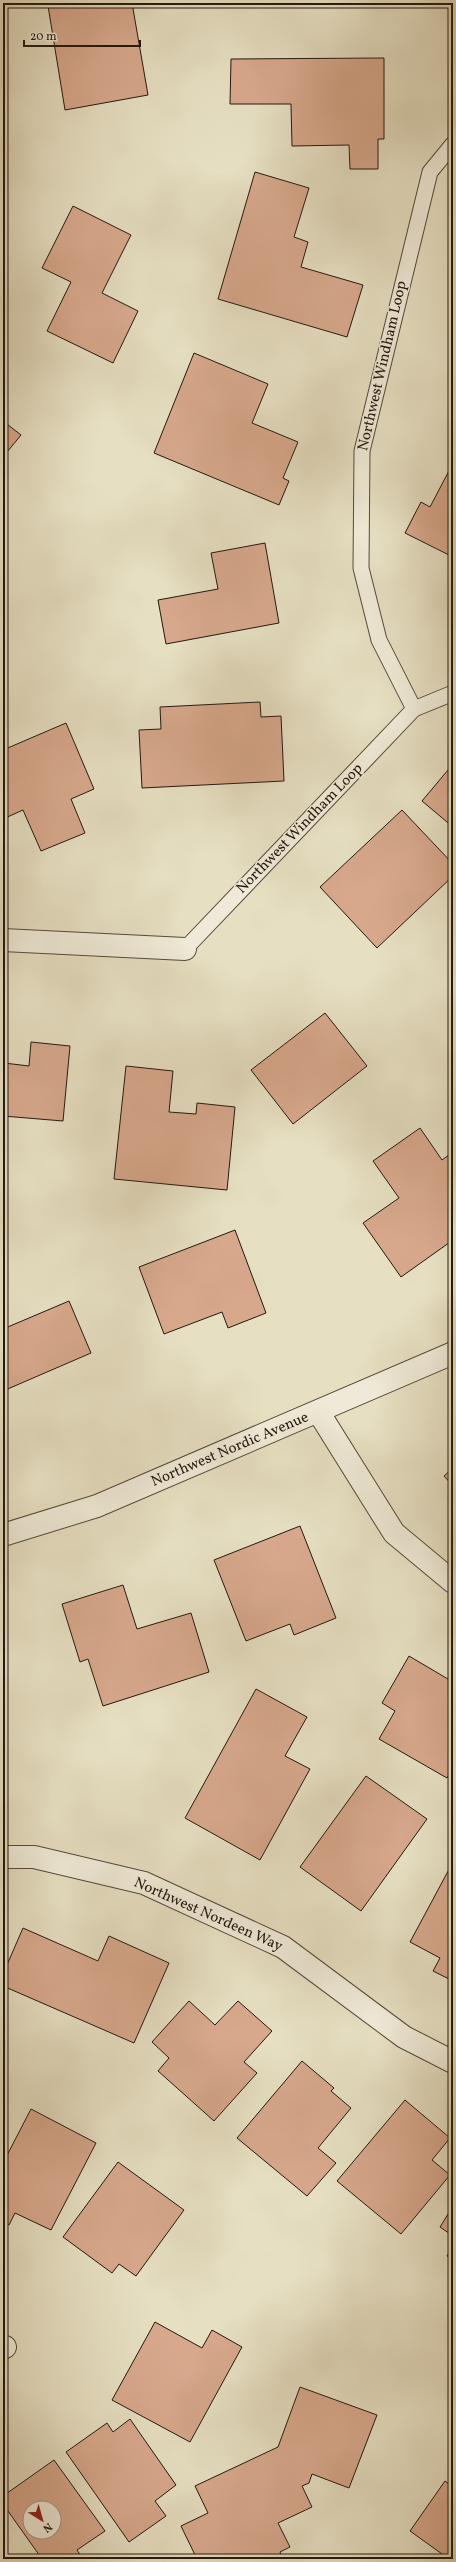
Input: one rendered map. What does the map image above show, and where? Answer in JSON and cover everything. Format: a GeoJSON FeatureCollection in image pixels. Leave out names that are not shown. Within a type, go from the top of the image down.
{"type":"FeatureCollection","features":[{"type":"Feature","properties":{"kind":"street"},"geometry":{"type":"LineString","coordinates":[[3,940],[185,949]]}},
{"type":"Feature","properties":{"kind":"street","name":"Northwest Nordic Avenue"},"geometry":{"type":"LineString","coordinates":[[3,1535],[97,1506],[319,1413],[453,1353]]}},
{"type":"Feature","properties":{"kind":"street"},"geometry":{"type":"LineString","coordinates":[[319,1413],[394,1533],[453,1582]]}},
{"type":"Feature","properties":{"kind":"street","name":"Northwest Nordeen Way"},"geometry":{"type":"LineString","coordinates":[[3,1857],[34,1857],[144,1883],[283,1947],[404,2037],[453,2062]]}},
{"type":"Feature","properties":{"kind":"lane","name":"Northwest Windham Loop"},"geometry":{"type":"LineString","coordinates":[[414,709],[379,640],[361,568],[362,451],[430,172],[453,144]]}},
{"type":"Feature","properties":{"kind":"lane","name":"Northwest Windham Loop"},"geometry":{"type":"LineString","coordinates":[[185,949],[414,709],[453,694]]}},
{"type":"Feature","properties":{"kind":"building"},"geometry":{"type":"Polygon","coordinates":[[[66,3],[132,3],[148,95],[65,110],[48,6],[66,3]]]}},
{"type":"Feature","properties":{"kind":"building"},"geometry":{"type":"Polygon","coordinates":[[[384,58],[384,139],[378,139],[378,169],[350,169],[349,145],[292,146],[291,104],[230,104],[231,59],[384,58]]]}},
{"type":"Feature","properties":{"kind":"building"},"geometry":{"type":"Polygon","coordinates":[[[255,172],[309,188],[294,237],[308,242],[301,267],[363,285],[347,337],[218,299],[255,172]]]}},
{"type":"Feature","properties":{"kind":"building"},"geometry":{"type":"Polygon","coordinates":[[[73,206],[131,235],[102,293],[138,311],[113,363],[47,331],[71,282],[42,268],[73,206]]]}},
{"type":"Feature","properties":{"kind":"building"},"geometry":{"type":"Polygon","coordinates":[[[194,353],[268,384],[252,423],[298,442],[283,478],[289,481],[279,505],[154,453],[194,353]]]}},
{"type":"Feature","properties":{"kind":"building"},"geometry":{"type":"Polygon","coordinates":[[[3,421],[21,435],[3,457],[3,421]]]}},
{"type":"Feature","properties":{"kind":"building"},"geometry":{"type":"Polygon","coordinates":[[[452,465],[453,557],[405,533],[421,502],[430,507],[452,465]]]}},
{"type":"Feature","properties":{"kind":"building"},"geometry":{"type":"Polygon","coordinates":[[[265,543],[279,623],[166,644],[158,600],[218,589],[211,553],[265,543]]]}},
{"type":"Feature","properties":{"kind":"building"},"geometry":{"type":"Polygon","coordinates":[[[260,702],[261,717],[281,716],[284,781],[142,788],[139,730],[161,729],[160,707],[260,702]]]}},
{"type":"Feature","properties":{"kind":"building"},"geometry":{"type":"Polygon","coordinates":[[[66,723],[94,789],[71,799],[85,833],[41,851],[23,810],[3,819],[3,750],[66,723]]]}},
{"type":"Feature","properties":{"kind":"building"},"geometry":{"type":"Polygon","coordinates":[[[453,764],[453,827],[422,801],[453,764]]]}},
{"type":"Feature","properties":{"kind":"building"},"geometry":{"type":"Polygon","coordinates":[[[402,810],[453,864],[453,876],[377,948],[320,887],[402,810]]]}},
{"type":"Feature","properties":{"kind":"building"},"geometry":{"type":"Polygon","coordinates":[[[325,1013],[367,1066],[293,1124],[251,1070],[325,1013]]]}},
{"type":"Feature","properties":{"kind":"building"},"geometry":{"type":"Polygon","coordinates":[[[31,1042],[70,1046],[63,1121],[3,1116],[4,1063],[29,1066],[31,1042]]]}},
{"type":"Feature","properties":{"kind":"building"},"geometry":{"type":"Polygon","coordinates":[[[126,1066],[173,1071],[169,1112],[196,1114],[197,1103],[235,1107],[227,1190],[114,1179],[126,1066]]]}},
{"type":"Feature","properties":{"kind":"building"},"geometry":{"type":"Polygon","coordinates":[[[420,1128],[442,1160],[453,1152],[453,1240],[401,1277],[363,1223],[399,1198],[373,1161],[420,1128]]]}},
{"type":"Feature","properties":{"kind":"building"},"geometry":{"type":"Polygon","coordinates":[[[235,1230],[266,1313],[228,1328],[222,1312],[164,1334],[139,1267],[235,1230]]]}},
{"type":"Feature","properties":{"kind":"building"},"geometry":{"type":"Polygon","coordinates":[[[69,1301],[91,1353],[3,1391],[3,1329],[69,1301]]]}},
{"type":"Feature","properties":{"kind":"building"},"geometry":{"type":"Polygon","coordinates":[[[453,1468],[453,1486],[444,1476],[453,1468]]]}},
{"type":"Feature","properties":{"kind":"building"},"geometry":{"type":"Polygon","coordinates":[[[300,1526],[336,1618],[294,1635],[290,1624],[246,1641],[214,1560],[300,1526]]]}},
{"type":"Feature","properties":{"kind":"building"},"geometry":{"type":"Polygon","coordinates":[[[123,1585],[137,1629],[191,1613],[209,1672],[103,1706],[88,1659],[80,1662],[62,1604],[123,1585]]]}},
{"type":"Feature","properties":{"kind":"building"},"geometry":{"type":"Polygon","coordinates":[[[409,1656],[453,1682],[453,1768],[447,1778],[379,1739],[395,1711],[382,1703],[409,1656]]]}},
{"type":"Feature","properties":{"kind":"building"},"geometry":{"type":"Polygon","coordinates":[[[256,1689],[307,1717],[285,1756],[310,1769],[260,1860],[185,1818],[256,1689]]]}},
{"type":"Feature","properties":{"kind":"building"},"geometry":{"type":"Polygon","coordinates":[[[366,1776],[427,1819],[361,1911],[300,1867],[366,1776]]]}},
{"type":"Feature","properties":{"kind":"building"},"geometry":{"type":"Polygon","coordinates":[[[453,1862],[453,1981],[433,1971],[440,1958],[410,1942],[453,1862]]]}},
{"type":"Feature","properties":{"kind":"building"},"geometry":{"type":"Polygon","coordinates":[[[23,1928],[98,1961],[109,1936],[169,1963],[134,2043],[3,1986],[3,1974],[23,1928]]]}},
{"type":"Feature","properties":{"kind":"building"},"geometry":{"type":"Polygon","coordinates":[[[189,2001],[215,2025],[238,2001],[272,2031],[244,2062],[257,2073],[214,2121],[158,2071],[169,2058],[152,2042],[189,2001]]]}},
{"type":"Feature","properties":{"kind":"building"},"geometry":{"type":"Polygon","coordinates":[[[302,2061],[334,2088],[331,2091],[351,2108],[318,2148],[336,2163],[307,2196],[237,2138],[302,2061]]]}},
{"type":"Feature","properties":{"kind":"building"},"geometry":{"type":"Polygon","coordinates":[[[405,2100],[450,2138],[432,2160],[450,2175],[401,2234],[337,2181],[405,2100]]]}},
{"type":"Feature","properties":{"kind":"building"},"geometry":{"type":"Polygon","coordinates":[[[31,2109],[96,2143],[51,2230],[15,2213],[9,2225],[3,2221],[3,2163],[31,2109]]]}},
{"type":"Feature","properties":{"kind":"building"},"geometry":{"type":"Polygon","coordinates":[[[118,2162],[184,2210],[136,2276],[119,2264],[112,2273],[63,2237],[118,2162]]]}},
{"type":"Feature","properties":{"kind":"building"},"geometry":{"type":"Polygon","coordinates":[[[453,2206],[453,2236],[440,2227],[453,2206]]]}},
{"type":"Feature","properties":{"kind":"building"},"geometry":{"type":"Polygon","coordinates":[[[453,2246],[453,2260],[447,2256],[453,2246]]]}},
{"type":"Feature","properties":{"kind":"building"},"geometry":{"type":"Polygon","coordinates":[[[155,2322],[202,2348],[212,2330],[242,2347],[190,2442],[112,2400],[155,2322]]]}},
{"type":"Feature","properties":{"kind":"building"},"geometry":{"type":"Polygon","coordinates":[[[300,2387],[377,2415],[349,2488],[312,2474],[309,2483],[302,2486],[312,2507],[278,2523],[290,2547],[280,2552],[283,2559],[197,2559],[181,2526],[208,2513],[195,2486],[278,2447],[300,2387]]]}},
{"type":"Feature","properties":{"kind":"building"},"geometry":{"type":"Polygon","coordinates":[[[130,2419],[176,2485],[155,2501],[166,2516],[129,2542],[66,2452],[107,2423],[113,2432],[130,2419]]]}},
{"type":"Feature","properties":{"kind":"building"},"geometry":{"type":"Polygon","coordinates":[[[54,2460],[105,2531],[77,2550],[83,2559],[42,2559],[29,2540],[62,2540],[62,2500],[22,2500],[22,2531],[3,2504],[3,2496],[54,2460]]]}},
{"type":"Feature","properties":{"kind":"building"},"geometry":{"type":"Polygon","coordinates":[[[445,2481],[453,2487],[453,2559],[449,2559],[410,2531],[445,2481]]]}}]}
